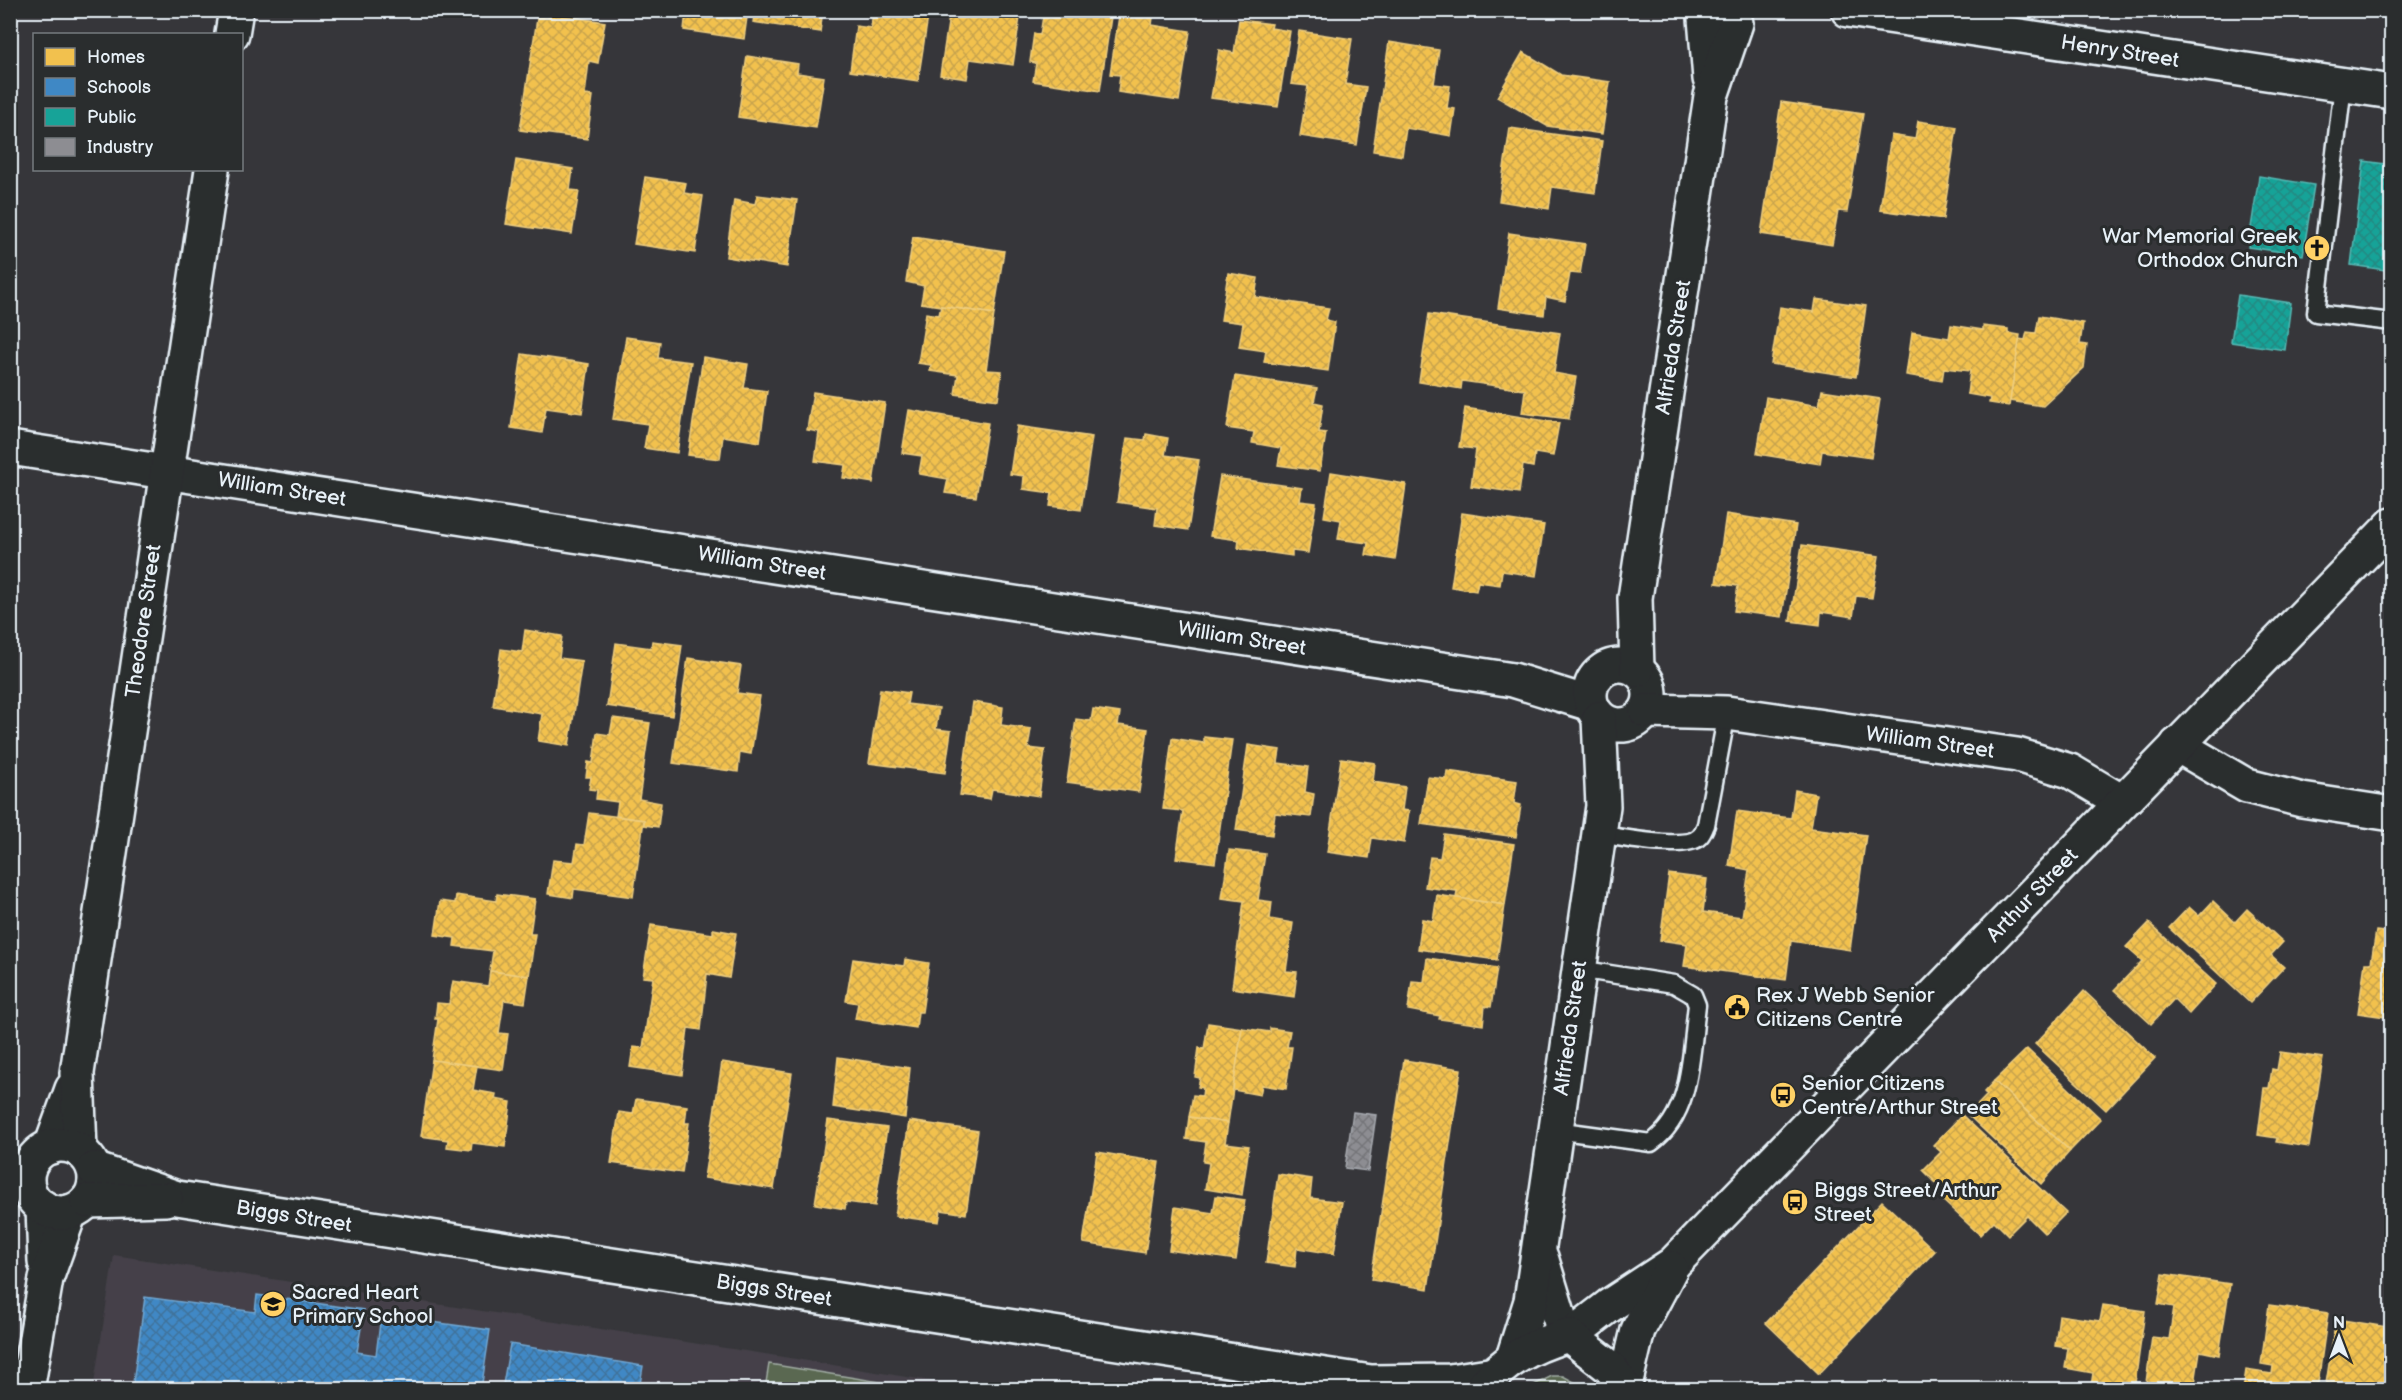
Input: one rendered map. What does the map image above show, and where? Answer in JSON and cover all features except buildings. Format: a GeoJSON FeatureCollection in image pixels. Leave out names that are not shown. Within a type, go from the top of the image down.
{"type":"FeatureCollection","features":[{"type":"Feature","properties":{"kind":"street"},"geometry":{"type":"LineString","coordinates":[[232,33],[236,10]]}},
{"type":"Feature","properties":{"kind":"street","name":"Henry Street"},"geometry":{"type":"LineString","coordinates":[[1848,10],[2391,92]]}},
{"type":"Feature","properties":{"kind":"street","name":"Alfrieda Street"},"geometry":{"type":"LineString","coordinates":[[1496,1374],[1530,1301],[1578,969],[1723,16]]}},
{"type":"Feature","properties":{"kind":"street","name":"Theodore Street"},"geometry":{"type":"LineString","coordinates":[[27,1389],[46,1279],[51,1177],[77,1073],[212,171]]}},
{"type":"Feature","properties":{"kind":"street","name":"William Street"},"geometry":{"type":"LineString","coordinates":[[10,448],[166,470],[1727,713],[2017,755],[2070,771],[2122,802]]}},
{"type":"Feature","properties":{"kind":"street","name":"Arthur Street"},"geometry":{"type":"LineString","coordinates":[[1496,1374],[1537,1345],[1568,1336],[1673,1264],[2391,525]]}},
{"type":"Feature","properties":{"kind":"street"},"geometry":{"type":"LineString","coordinates":[[2177,745],[2247,786],[2302,800],[2391,814]]}},
{"type":"Feature","properties":{"kind":"street","name":"Biggs Street"},"geometry":{"type":"LineString","coordinates":[[51,1177],[1379,1386],[1450,1382],[1496,1374]]}},
{"type":"Feature","properties":{"kind":"street","name":"Alfrieda Street"},"geometry":{"type":"LineString","coordinates":[[1538,1250],[1568,1336]]}},
{"type":"Feature","properties":{"kind":"street","name":"Arthur Street"},"geometry":{"type":"LineString","coordinates":[[1626,1387],[1638,1330],[1673,1264]]}},
{"type":"Feature","properties":{"kind":"street"},"geometry":{"type":"LineString","coordinates":[[1568,1336],[1611,1368],[1626,1387]]}},
{"type":"Feature","properties":{"kind":"lane"},"geometry":{"type":"LineString","coordinates":[[2343,85],[2316,313],[2391,322]]}},
{"type":"Feature","properties":{"kind":"lane"},"geometry":{"type":"LineString","coordinates":[[1601,820],[1665,843],[1687,843],[1699,838],[1706,825],[1727,713]]}},
{"type":"Feature","properties":{"kind":"lane"},"geometry":{"type":"LineString","coordinates":[[1556,1130],[1651,1143],[1661,1136],[1672,1119],[1687,1086],[1697,1005],[1693,995],[1674,984],[1578,969]]}},
{"type":"Feature","properties":{"kind":"shaded area","name":"Sacred Heart Primary School"},"geometry":{"type":"Polygon","coordinates":[[[114,1255],[765,1354],[981,1389],[93,1390],[114,1255]]]}},
{"type":"Feature","properties":{"kind":"green space"},"geometry":{"type":"Polygon","coordinates":[[[769,1364],[923,1389],[765,1389],[769,1364]]]}},
{"type":"Feature","properties":{"kind":"green space"},"geometry":{"type":"Polygon","coordinates":[[[1552,1376],[1563,1376],[1587,1389],[1526,1389],[1552,1376]]]}},
{"type":"Feature","properties":{"kind":"place","name":"War Memorial Greek Orthodox Church"},"geometry":{"type":"Point","coordinates":[2317,248]}},
{"type":"Feature","properties":{"kind":"place","name":"Rex J Webb Senior Citizens Centre"},"geometry":{"type":"Point","coordinates":[1737,1007]}},
{"type":"Feature","properties":{"kind":"place","name":"Senior Citizens Centre/Arthur Street"},"geometry":{"type":"Point","coordinates":[1783,1095]}},
{"type":"Feature","properties":{"kind":"place","name":"Biggs Street/Arthur Street"},"geometry":{"type":"Point","coordinates":[1795,1202]}},
{"type":"Feature","properties":{"kind":"place","name":"Sacred Heart Primary School"},"geometry":{"type":"Point","coordinates":[273,1304]}}]}
